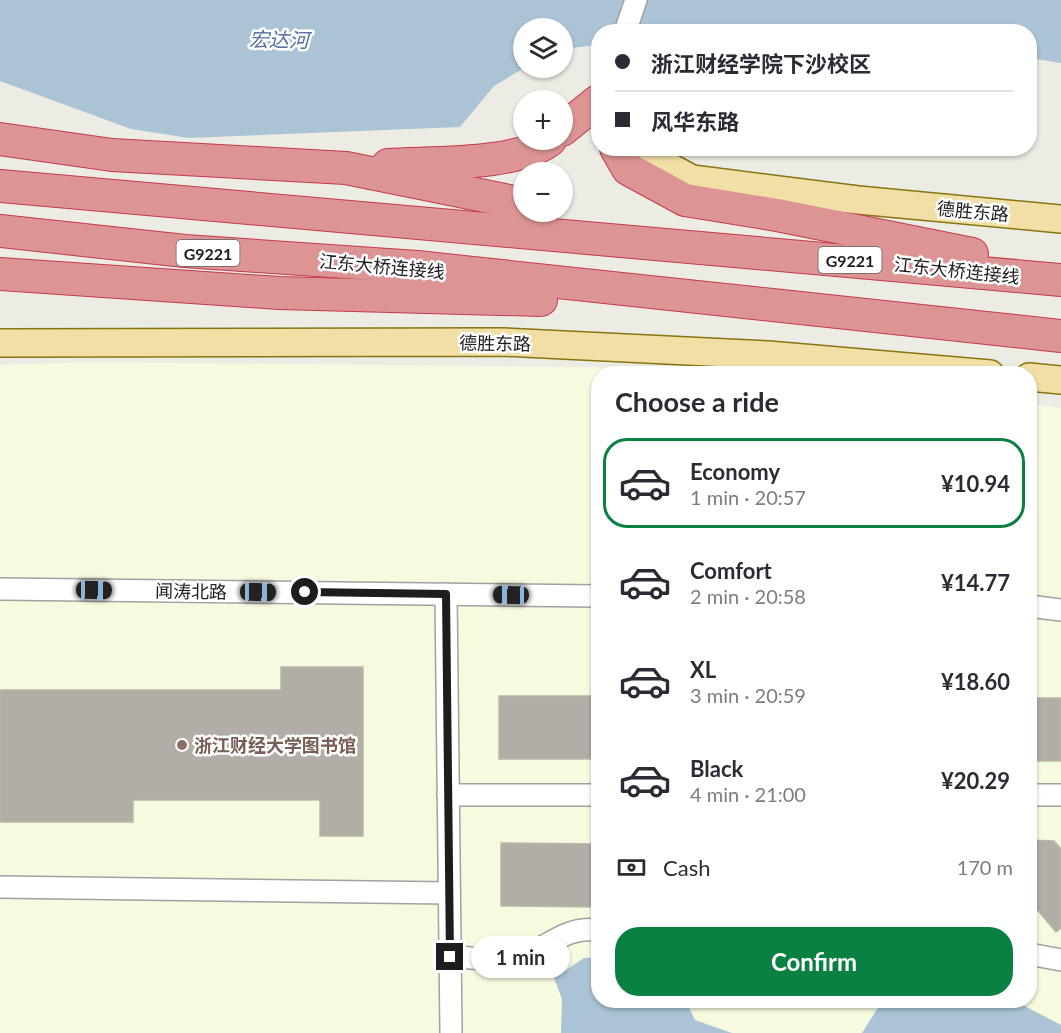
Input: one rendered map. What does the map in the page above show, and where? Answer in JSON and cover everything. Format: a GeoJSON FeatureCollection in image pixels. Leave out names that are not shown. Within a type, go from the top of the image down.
{"type":"FeatureCollection","features":[{"type":"Feature","properties":{"kind":"highway"},"geometry":{"type":"LineString","coordinates":[[573,121],[591,107]]}},
{"type":"Feature","properties":{"kind":"highway"},"geometry":{"type":"LineString","coordinates":[[0,139],[112,155],[346,168],[513,202]]}},
{"type":"Feature","properties":{"kind":"highway"},"geometry":{"type":"LineString","coordinates":[[346,168],[512,157],[535,150]]}},
{"type":"Feature","properties":{"kind":"highway"},"geometry":{"type":"LineString","coordinates":[[621,156],[628,169],[685,200],[777,215],[972,254],[1052,279]]}},
{"type":"Feature","properties":{"kind":"highway","name":"江东大桥连接线"},"geometry":{"type":"LineString","coordinates":[[0,186],[1052,279]]}},
{"type":"Feature","properties":{"kind":"highway","name":"江东大桥连接线"},"geometry":{"type":"LineString","coordinates":[[573,220],[638,242]]}},
{"type":"Feature","properties":{"kind":"highway","name":"江东大桥连接线"},"geometry":{"type":"LineString","coordinates":[[0,231],[185,251],[417,267],[764,306],[1061,336]]}},
{"type":"Feature","properties":{"kind":"highway","name":"江东大桥连接线"},"geometry":{"type":"LineString","coordinates":[[0,274],[205,289],[764,306]]}},
{"type":"Feature","properties":{"kind":"main road","name":"德胜东路"},"geometry":{"type":"LineString","coordinates":[[650,156],[692,179],[858,200],[1061,219]]}},
{"type":"Feature","properties":{"kind":"main road","name":"德胜东路"},"geometry":{"type":"LineString","coordinates":[[0,344],[502,342],[768,354],[901,366]]}},
{"type":"Feature","properties":{"kind":"main road"},"geometry":{"type":"LineString","coordinates":[[1037,378],[1061,380]]}},
{"type":"Feature","properties":{"kind":"street"},"geometry":{"type":"LineString","coordinates":[[628,24],[636,0]]}},
{"type":"Feature","properties":{"kind":"street","name":"闻涛北路"},"geometry":{"type":"LineString","coordinates":[[0,589],[591,596]]}},
{"type":"Feature","properties":{"kind":"street"},"geometry":{"type":"LineString","coordinates":[[446,594],[451,1033]]}},
{"type":"Feature","properties":{"kind":"street"},"geometry":{"type":"LineString","coordinates":[[1037,607],[1061,610]]}},
{"type":"Feature","properties":{"kind":"street"},"geometry":{"type":"LineString","coordinates":[[448,795],[591,795]]}},
{"type":"Feature","properties":{"kind":"street"},"geometry":{"type":"LineString","coordinates":[[1037,795],[1061,795]]}},
{"type":"Feature","properties":{"kind":"street"},"geometry":{"type":"LineString","coordinates":[[0,887],[449,893]]}},
{"type":"Feature","properties":{"kind":"street"},"geometry":{"type":"LineString","coordinates":[[450,957],[511,958],[542,949],[564,933],[591,931]]}},
{"type":"Feature","properties":{"kind":"street"},"geometry":{"type":"LineString","coordinates":[[1037,956],[1061,960]]}},
{"type":"Feature","properties":{"kind":"shaded area"},"geometry":{"type":"Polygon","coordinates":[[[88,362],[591,367],[591,1008],[1037,1008],[1037,405],[1061,408],[1061,1033],[0,1033],[0,365],[88,362]]]}},
{"type":"Feature","properties":{"kind":"water","name":"宏达河"},"geometry":{"type":"Polygon","coordinates":[[[0,0],[1061,0],[1061,63],[1037,59],[1037,24],[591,24],[591,46],[573,48],[573,18],[513,18],[513,75],[494,86],[460,127],[189,138],[131,129],[0,81],[0,0]]]}},
{"type":"Feature","properties":{"kind":"water"},"geometry":{"type":"Polygon","coordinates":[[[584,958],[591,958],[591,1008],[689,1008],[695,1020],[732,1033],[561,1033],[562,999],[554,978],[584,958]]]}},
{"type":"Feature","properties":{"kind":"water"},"geometry":{"type":"Polygon","coordinates":[[[1028,1008],[1061,1025],[1061,1033],[862,1033],[877,1009],[1028,1008]]]}},
{"type":"Feature","properties":{"kind":"building","name":"浙江财经大学图书馆"},"geometry":{"type":"Polygon","coordinates":[[[281,667],[363,667],[363,836],[320,836],[320,800],[133,800],[133,822],[0,822],[0,690],[281,690],[281,667]]]}},
{"type":"Feature","properties":{"kind":"building"},"geometry":{"type":"Polygon","coordinates":[[[499,696],[591,696],[591,759],[499,759],[499,696]]]}},
{"type":"Feature","properties":{"kind":"building"},"geometry":{"type":"Polygon","coordinates":[[[1037,698],[1061,698],[1061,761],[1037,761],[1037,698]]]}},
{"type":"Feature","properties":{"kind":"building"},"geometry":{"type":"Polygon","coordinates":[[[1037,840],[1054,841],[1061,849],[1061,928],[1056,932],[1037,909],[1037,840]]]}},
{"type":"Feature","properties":{"kind":"building"},"geometry":{"type":"Polygon","coordinates":[[[501,843],[591,844],[591,907],[501,906],[501,843]]]}},
{"type":"Feature","properties":{"kind":"place","name":"浙江财经大学图书馆"},"geometry":{"type":"Point","coordinates":[182,745]}},
{"type":"Feature","properties":{"kind":"route"},"geometry":{"type":"LineString","coordinates":[[305,592],[446,594],[450,957]]}}]}
